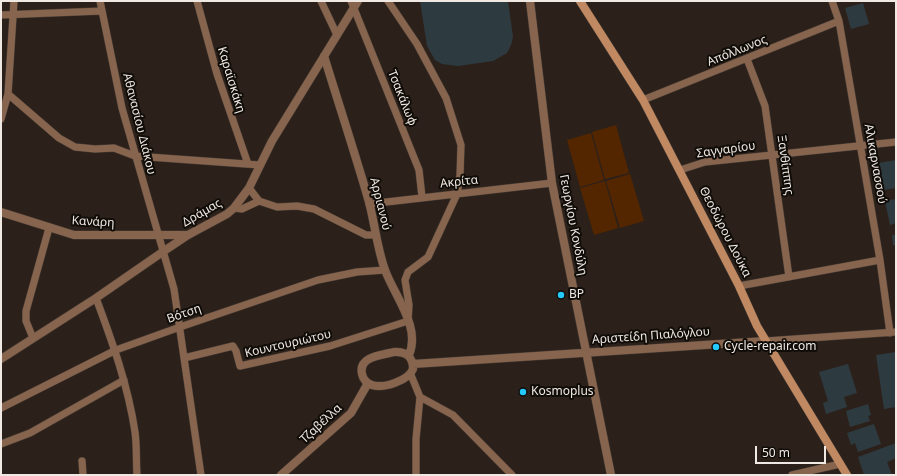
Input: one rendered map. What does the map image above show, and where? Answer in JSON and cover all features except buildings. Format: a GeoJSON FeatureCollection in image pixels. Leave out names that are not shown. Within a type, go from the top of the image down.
{"type":"FeatureCollection","features":[{"type":"Feature","properties":{"kind":"main road","name":"Θεοδώρου Δούκα"},"geometry":{"type":"LineString","coordinates":[[580,1],[643,100],[680,170],[757,326],[847,475]]}},
{"type":"Feature","properties":{"kind":"street"},"geometry":{"type":"LineString","coordinates":[[1,120],[8,94],[14,1]]}},
{"type":"Feature","properties":{"kind":"street","name":"Αθανασίου Διάκου"},"geometry":{"type":"LineString","coordinates":[[100,1],[122,108],[164,251]]}},
{"type":"Feature","properties":{"kind":"street","name":"Καραϊσκάκη"},"geometry":{"type":"LineString","coordinates":[[197,1],[217,74],[248,164]]}},
{"type":"Feature","properties":{"kind":"street"},"geometry":{"type":"LineString","coordinates":[[321,1],[337,35]]}},
{"type":"Feature","properties":{"kind":"street"},"geometry":{"type":"LineString","coordinates":[[388,1],[417,44],[446,98],[461,145],[460,175],[456,194],[428,257],[408,272],[405,280],[409,305],[408,321]]}},
{"type":"Feature","properties":{"kind":"street","name":"Γεωργίου Κονδύλη"},"geometry":{"type":"LineString","coordinates":[[530,1],[552,183],[587,353],[610,475]]}},
{"type":"Feature","properties":{"kind":"street","name":"Αλικαρνασσού"},"geometry":{"type":"LineString","coordinates":[[832,1],[839,21],[893,332]]}},
{"type":"Feature","properties":{"kind":"street","name":"Δράμας"},"geometry":{"type":"LineString","coordinates":[[1,359],[96,298],[188,235],[220,219],[234,208],[249,188],[272,141],[337,35],[354,3]]}},
{"type":"Feature","properties":{"kind":"street","name":"Τσακάλωφ"},"geometry":{"type":"LineString","coordinates":[[354,3],[419,170],[422,198]]}},
{"type":"Feature","properties":{"kind":"street"},"geometry":{"type":"LineString","coordinates":[[1,15],[12,16],[102,11]]}},
{"type":"Feature","properties":{"kind":"street","name":"Απόλλωνος"},"geometry":{"type":"LineString","coordinates":[[643,100],[839,21]]}},
{"type":"Feature","properties":{"kind":"street","name":"Αρριανού"},"geometry":{"type":"LineString","coordinates":[[324,56],[369,204],[375,235],[385,270],[408,321],[413,336],[413,342],[409,355]]}},
{"type":"Feature","properties":{"kind":"street","name":"Ξανθίππης"},"geometry":{"type":"LineString","coordinates":[[747,59],[765,106],[789,277]]}},
{"type":"Feature","properties":{"kind":"street"},"geometry":{"type":"LineString","coordinates":[[8,94],[59,138],[75,147],[95,149],[114,148],[135,156],[260,165]]}},
{"type":"Feature","properties":{"kind":"street","name":"Σαγγαρίου"},"geometry":{"type":"LineString","coordinates":[[680,170],[705,162],[896,142]]}},
{"type":"Feature","properties":{"kind":"street","name":"Ακρίτα"},"geometry":{"type":"LineString","coordinates":[[369,204],[552,183]]}},
{"type":"Feature","properties":{"kind":"street"},"geometry":{"type":"LineString","coordinates":[[249,188],[259,201],[277,207],[297,206],[314,209],[366,235],[375,235]]}},
{"type":"Feature","properties":{"kind":"street"},"geometry":{"type":"LineString","coordinates":[[234,208],[242,208],[259,201]]}},
{"type":"Feature","properties":{"kind":"street","name":"Κανάρη"},"geometry":{"type":"LineString","coordinates":[[1,212],[74,235],[188,235]]}},
{"type":"Feature","properties":{"kind":"street"},"geometry":{"type":"LineString","coordinates":[[32,338],[26,321],[26,311],[50,228]]}},
{"type":"Feature","properties":{"kind":"street"},"geometry":{"type":"LineString","coordinates":[[164,251],[174,289],[201,475]]}},
{"type":"Feature","properties":{"kind":"street"},"geometry":{"type":"LineString","coordinates":[[738,286],[880,260]]}},
{"type":"Feature","properties":{"kind":"street","name":"Βότση"},"geometry":{"type":"LineString","coordinates":[[1,408],[116,350],[180,327],[318,280],[357,272],[385,270]]}},
{"type":"Feature","properties":{"kind":"street"},"geometry":{"type":"LineString","coordinates":[[96,298],[116,350],[124,380],[135,432],[137,475]]}},
{"type":"Feature","properties":{"kind":"street","name":"Κουντουριώτου"},"geometry":{"type":"LineString","coordinates":[[184,358],[232,346],[236,351],[240,366],[330,346],[408,321]]}},
{"type":"Feature","properties":{"kind":"street","name":"Αριστείδη Πιαλόγλου"},"geometry":{"type":"LineString","coordinates":[[413,364],[893,332]]}},
{"type":"Feature","properties":{"kind":"street"},"geometry":{"type":"LineString","coordinates":[[411,375],[404,380],[377,386],[368,383],[365,380],[362,371],[365,362],[368,359],[394,352],[404,352],[409,355],[413,364],[411,375],[420,397],[416,439],[416,475]]}},
{"type":"Feature","properties":{"kind":"street"},"geometry":{"type":"LineString","coordinates":[[1,444],[30,433],[124,380]]}},
{"type":"Feature","properties":{"kind":"street","name":"Τζαβέλλα"},"geometry":{"type":"LineString","coordinates":[[282,475],[351,413],[368,383]]}},
{"type":"Feature","properties":{"kind":"street"},"geometry":{"type":"LineString","coordinates":[[420,397],[453,415],[512,475]]}},
{"type":"Feature","properties":{"kind":"street"},"geometry":{"type":"LineString","coordinates":[[82,461],[83,475]]}},
{"type":"Feature","properties":{"kind":"street"},"geometry":{"type":"LineString","coordinates":[[792,475],[840,464]]}},
{"type":"Feature","properties":{"kind":"shaded area"},"geometry":{"type":"Polygon","coordinates":[[[616,125],[629,173],[605,179],[592,132],[616,125]]]}},
{"type":"Feature","properties":{"kind":"shaded area"},"geometry":{"type":"Polygon","coordinates":[[[591,133],[604,180],[580,187],[567,140],[591,133]]]}},
{"type":"Feature","properties":{"kind":"shaded area"},"geometry":{"type":"Polygon","coordinates":[[[630,174],[644,221],[620,228],[606,181],[630,174]]]}},
{"type":"Feature","properties":{"kind":"shaded area"},"geometry":{"type":"Polygon","coordinates":[[[605,181],[618,228],[594,235],[580,188],[605,181]]]}},
{"type":"Feature","properties":{"kind":"place","name":"BP"},"geometry":{"type":"Point","coordinates":[561,295]}},
{"type":"Feature","properties":{"kind":"place","name":"Cycle-repair.com"},"geometry":{"type":"Point","coordinates":[716,347]}},
{"type":"Feature","properties":{"kind":"place","name":"Kosmoplus"},"geometry":{"type":"Point","coordinates":[523,392]}}]}
